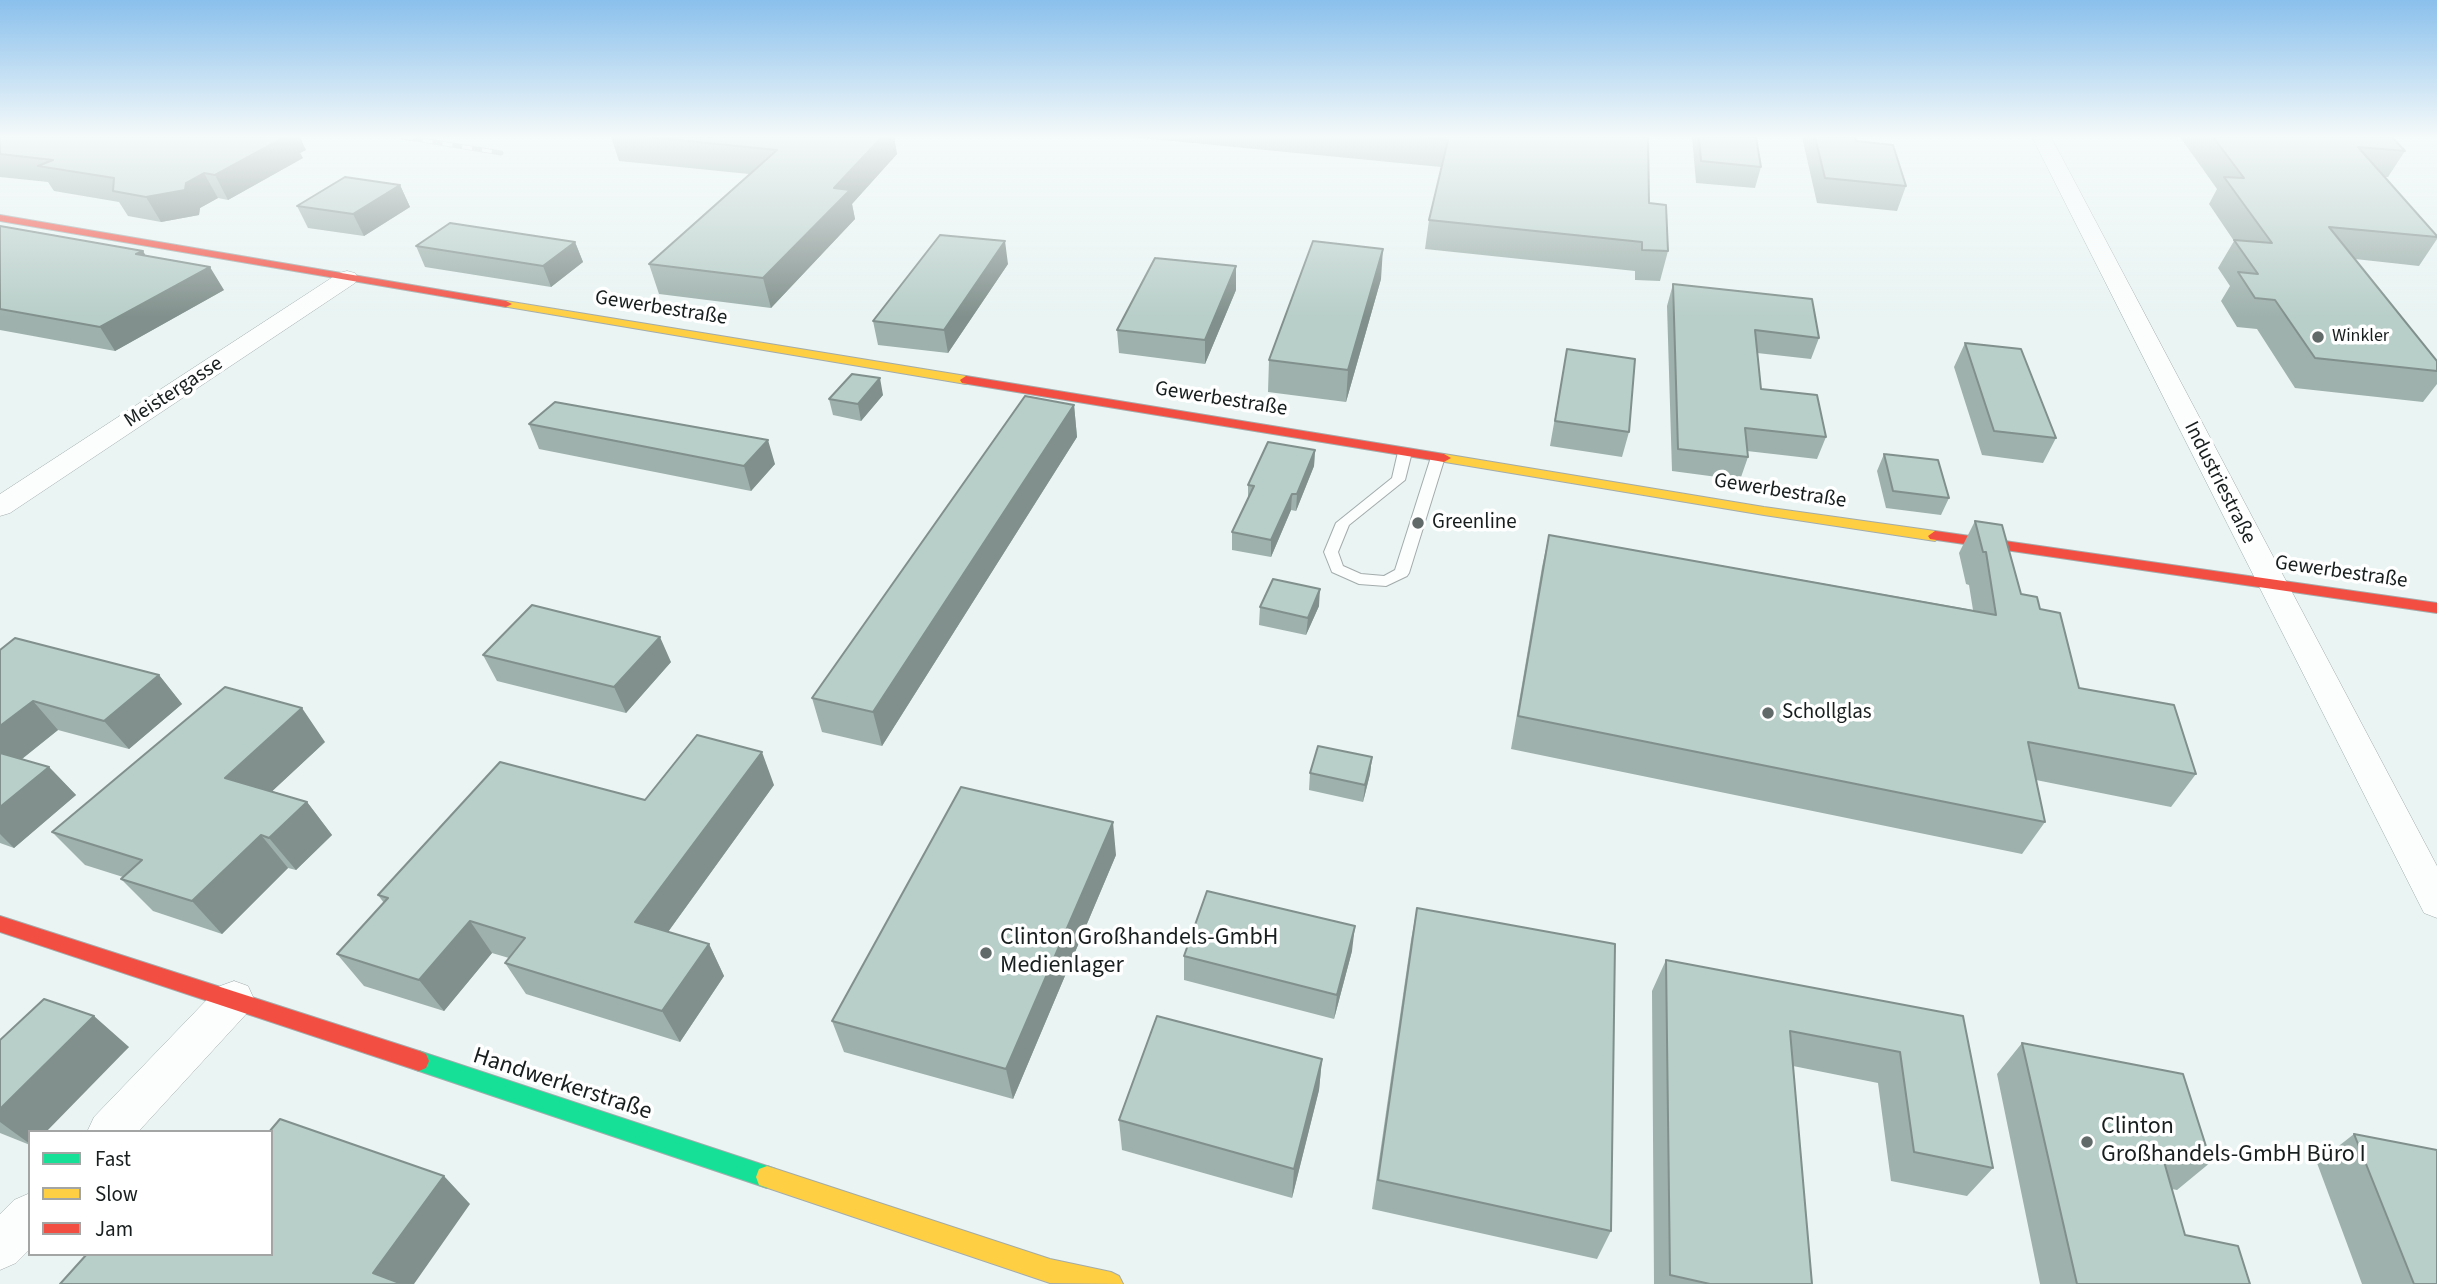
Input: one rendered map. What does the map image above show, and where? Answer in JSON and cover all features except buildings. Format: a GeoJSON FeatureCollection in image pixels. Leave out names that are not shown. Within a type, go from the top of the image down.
{"type":"FeatureCollection","features":[{"type":"Feature","properties":{"kind":"street","name":"Industriestraße"},"geometry":{"type":"LineString","coordinates":[[2072,197],[2437,902]]}},
{"type":"Feature","properties":{"kind":"street","name":"Gewerbestraße"},"geometry":{"type":"LineString","coordinates":[[0,218],[347,278],[1764,511],[2437,608]]}},
{"type":"Feature","properties":{"kind":"street","name":"Meistergasse"},"geometry":{"type":"LineString","coordinates":[[0,507],[347,278]]}},
{"type":"Feature","properties":{"kind":"street","name":"Handwerkerstraße"},"geometry":{"type":"LineString","coordinates":[[0,924],[234,999],[1047,1278],[1111,1284]]}},
{"type":"Feature","properties":{"kind":"street"},"geometry":{"type":"LineString","coordinates":[[111,1130],[234,999]]}},
{"type":"Feature","properties":{"kind":"street"},"geometry":{"type":"LineString","coordinates":[[0,1247],[28,1218]]}},
{"type":"Feature","properties":{"kind":"lane"},"geometry":{"type":"LineString","coordinates":[[1405,452],[1398,480],[1343,523],[1331,552],[1337,569],[1359,579],[1386,581],[1402,573],[1438,457]]}},
{"type":"Feature","properties":{"kind":"traffic: fast"},"geometry":{"type":"LineString","coordinates":[[419,1061],[767,1177]]}},
{"type":"Feature","properties":{"kind":"traffic: slow"},"geometry":{"type":"LineString","coordinates":[[506,304],[966,380]]}},
{"type":"Feature","properties":{"kind":"traffic: slow"},"geometry":{"type":"LineString","coordinates":[[1444,458],[1764,511],[1935,536]]}},
{"type":"Feature","properties":{"kind":"traffic: slow"},"geometry":{"type":"LineString","coordinates":[[767,1177],[1050,1271],[1111,1284]]}},
{"type":"Feature","properties":{"kind":"traffic: jam"},"geometry":{"type":"LineString","coordinates":[[0,218],[506,304]]}},
{"type":"Feature","properties":{"kind":"traffic: jam"},"geometry":{"type":"LineString","coordinates":[[966,380],[1444,458]]}},
{"type":"Feature","properties":{"kind":"traffic: jam"},"geometry":{"type":"LineString","coordinates":[[1935,536],[2437,608]]}},
{"type":"Feature","properties":{"kind":"traffic: jam"},"geometry":{"type":"LineString","coordinates":[[0,924],[419,1061]]}},
{"type":"Feature","properties":{"kind":"place","name":"Winkler"},"geometry":{"type":"Point","coordinates":[2318,337]}},
{"type":"Feature","properties":{"kind":"place","name":"Greenline"},"geometry":{"type":"Point","coordinates":[1418,523]}},
{"type":"Feature","properties":{"kind":"place","name":"Schollglas"},"geometry":{"type":"Point","coordinates":[1768,713]}},
{"type":"Feature","properties":{"kind":"place","name":"Clinton Großhandels-GmbH Medienlager"},"geometry":{"type":"Point","coordinates":[986,953]}},
{"type":"Feature","properties":{"kind":"place","name":"Clinton Großhandels-GmbH Büro I"},"geometry":{"type":"Point","coordinates":[2087,1142]}}]}
